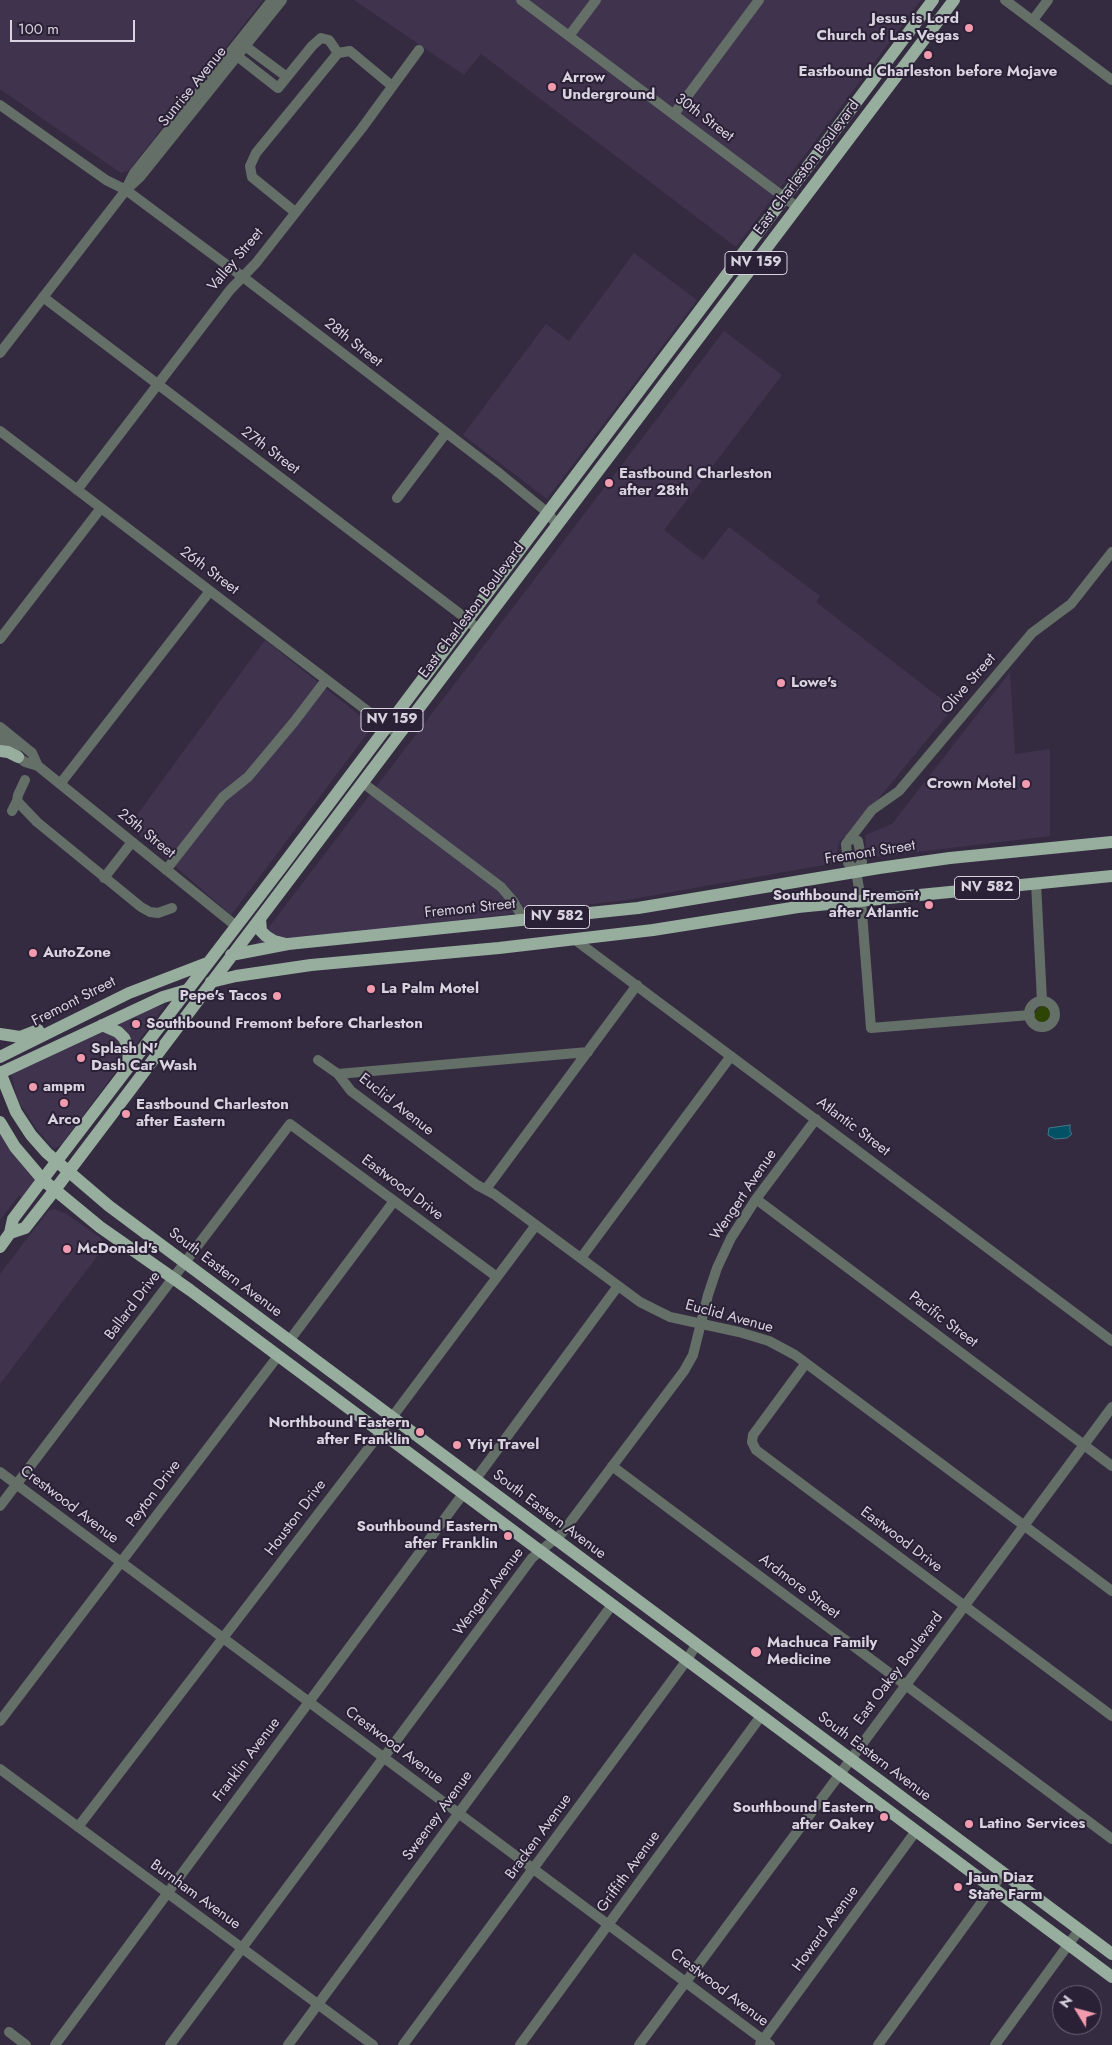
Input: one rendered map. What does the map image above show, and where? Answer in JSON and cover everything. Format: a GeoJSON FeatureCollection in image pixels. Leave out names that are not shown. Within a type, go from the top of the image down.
{"type":"FeatureCollection","features":[{"type":"Feature","properties":{"kind":"main road","name":"East Charleston Boulevard"},"geometry":{"type":"LineString","coordinates":[[0,1247],[10,1233],[13,1219],[468,620],[933,0]]}},
{"type":"Feature","properties":{"kind":"main road","name":"East Charleston Boulevard"},"geometry":{"type":"LineString","coordinates":[[10,1233],[25,1228],[54,1191],[954,0]]}},
{"type":"Feature","properties":{"kind":"main road"},"geometry":{"type":"LineString","coordinates":[[653,398],[657,368],[686,355]]}},
{"type":"Feature","properties":{"kind":"main road"},"geometry":{"type":"LineString","coordinates":[[0,751],[8,752],[18,757]]}},
{"type":"Feature","properties":{"kind":"main road","name":"Fremont Street"},"geometry":{"type":"LineString","coordinates":[[0,1057],[129,993],[207,962],[233,954],[288,944],[653,906],[856,871],[950,858],[1112,842]]}},
{"type":"Feature","properties":{"kind":"main road","name":"NV 582"},"geometry":{"type":"LineString","coordinates":[[186,990],[244,975],[311,965],[653,930],[798,907],[861,900],[1112,876]]}},
{"type":"Feature","properties":{"kind":"main road"},"geometry":{"type":"LineString","coordinates":[[260,919],[262,931],[266,936],[274,941],[288,944]]}},
{"type":"Feature","properties":{"kind":"main road"},"geometry":{"type":"LineString","coordinates":[[0,1073],[163,997],[186,990]]}},
{"type":"Feature","properties":{"kind":"main road"},"geometry":{"type":"LineString","coordinates":[[0,1034],[20,1037],[49,1025],[62,1025]]}},
{"type":"Feature","properties":{"kind":"main road"},"geometry":{"type":"LineString","coordinates":[[102,1025],[118,1032],[128,1044],[128,1066]]}},
{"type":"Feature","properties":{"kind":"main road","name":"South Eastern Avenue"},"geometry":{"type":"LineString","coordinates":[[0,1073],[20,1121],[42,1149],[109,1206],[1112,1954]]}},
{"type":"Feature","properties":{"kind":"main road"},"geometry":{"type":"LineString","coordinates":[[0,1122],[15,1147],[54,1191],[381,1432],[1112,1977]]}},
{"type":"Feature","properties":{"kind":"street","name":"Sunrise Avenue"},"geometry":{"type":"LineString","coordinates":[[242,44],[272,0]]}},
{"type":"Feature","properties":{"kind":"street","name":"Sunrise Avenue"},"geometry":{"type":"LineString","coordinates":[[0,353],[126,190],[140,177],[234,54],[282,0]]}},
{"type":"Feature","properties":{"kind":"street","name":"30th Street"},"geometry":{"type":"LineString","coordinates":[[521,0],[797,207]]}},
{"type":"Feature","properties":{"kind":"street"},"geometry":{"type":"LineString","coordinates":[[569,36],[596,0]]}},
{"type":"Feature","properties":{"kind":"street"},"geometry":{"type":"LineString","coordinates":[[674,114],[760,0]]}},
{"type":"Feature","properties":{"kind":"street"},"geometry":{"type":"LineString","coordinates":[[1005,0],[1112,80]]}},
{"type":"Feature","properties":{"kind":"street"},"geometry":{"type":"LineString","coordinates":[[1033,20],[1048,0]]}},
{"type":"Feature","properties":{"kind":"street"},"geometry":{"type":"LineString","coordinates":[[234,54],[278,88],[312,46],[321,38],[329,40],[338,54]]}},
{"type":"Feature","properties":{"kind":"street"},"geometry":{"type":"LineString","coordinates":[[242,44],[287,77]]}},
{"type":"Feature","properties":{"kind":"street","name":"Valley Street"},"geometry":{"type":"LineString","coordinates":[[77,490],[156,384],[230,290],[256,263],[362,128],[418,50]]}},
{"type":"Feature","properties":{"kind":"street"},"geometry":{"type":"LineString","coordinates":[[295,212],[255,181],[250,172],[252,160],[338,54],[350,51],[392,86]]}},
{"type":"Feature","properties":{"kind":"street","name":"28th Street"},"geometry":{"type":"LineString","coordinates":[[0,98],[20,115],[109,174],[126,190],[446,433],[548,513],[557,525]]}},
{"type":"Feature","properties":{"kind":"street","name":"28th Street"},"geometry":{"type":"LineString","coordinates":[[0,105],[20,115]]}},
{"type":"Feature","properties":{"kind":"street","name":"27th Street"},"geometry":{"type":"LineString","coordinates":[[43,297],[468,620],[478,630]]}},
{"type":"Feature","properties":{"kind":"street","name":"26th Street"},"geometry":{"type":"LineString","coordinates":[[0,431],[399,735]]}},
{"type":"Feature","properties":{"kind":"street"},"geometry":{"type":"LineString","coordinates":[[397,498],[446,433]]}},
{"type":"Feature","properties":{"kind":"street"},"geometry":{"type":"LineString","coordinates":[[0,639],[101,508]]}},
{"type":"Feature","properties":{"kind":"street","name":"Olive Street"},"geometry":{"type":"LineString","coordinates":[[861,900],[856,871],[848,863],[846,844],[850,838],[872,810],[899,791],[1032,634],[1071,604],[1112,552]]}},
{"type":"Feature","properties":{"kind":"street"},"geometry":{"type":"LineString","coordinates":[[60,784],[210,591]]}},
{"type":"Feature","properties":{"kind":"street"},"geometry":{"type":"LineString","coordinates":[[166,870],[223,797],[248,777],[326,680]]}},
{"type":"Feature","properties":{"kind":"street","name":"25th Street"},"geometry":{"type":"LineString","coordinates":[[0,727],[32,753],[38,766]]}},
{"type":"Feature","properties":{"kind":"street","name":"25th Street"},"geometry":{"type":"LineString","coordinates":[[0,739],[16,751],[18,757],[25,762],[38,766],[236,926]]}},
{"type":"Feature","properties":{"kind":"street"},"geometry":{"type":"LineString","coordinates":[[25,780],[15,806],[38,822],[141,908],[158,913],[172,908]]}},
{"type":"Feature","properties":{"kind":"street"},"geometry":{"type":"LineString","coordinates":[[363,783],[501,887],[513,901],[524,920]]}},
{"type":"Feature","properties":{"kind":"street"},"geometry":{"type":"LineString","coordinates":[[104,878],[132,842]]}},
{"type":"Feature","properties":{"kind":"street"},"geometry":{"type":"LineString","coordinates":[[1036,883],[1042,1001]]}},
{"type":"Feature","properties":{"kind":"street"},"geometry":{"type":"LineString","coordinates":[[861,900],[871,1028],[1030,1016]]}},
{"type":"Feature","properties":{"kind":"street","name":"Atlantic Street"},"geometry":{"type":"LineString","coordinates":[[574,939],[1112,1341]]}},
{"type":"Feature","properties":{"kind":"street"},"geometry":{"type":"LineString","coordinates":[[486,1190],[637,985]]}},
{"type":"Feature","properties":{"kind":"street"},"geometry":{"type":"LineString","coordinates":[[1038,1001],[1042,1001],[1051,1004],[1055,1011],[1054,1020],[1047,1026],[1038,1026],[1032,1022],[1030,1016],[1031,1007],[1038,1001]]}},
{"type":"Feature","properties":{"kind":"street"},"geometry":{"type":"LineString","coordinates":[[338,1074],[588,1052]]}},
{"type":"Feature","properties":{"kind":"street"},"geometry":{"type":"LineString","coordinates":[[581,1258],[732,1056]]}},
{"type":"Feature","properties":{"kind":"street","name":"Euclid Avenue"},"geometry":{"type":"LineString","coordinates":[[318,1060],[338,1074],[351,1091],[476,1185],[536,1225],[640,1302],[670,1318],[701,1326],[739,1332],[769,1342],[795,1355],[1112,1591]]}},
{"type":"Feature","properties":{"kind":"street","name":"Wengert Avenue"},"geometry":{"type":"LineString","coordinates":[[170,2045],[532,1558],[562,1533],[684,1371],[693,1355],[717,1268],[731,1238],[756,1199],[816,1118]]}},
{"type":"Feature","properties":{"kind":"street","name":"Eastwood Drive"},"geometry":{"type":"LineString","coordinates":[[290,1124],[497,1277]]}},
{"type":"Feature","properties":{"kind":"street","name":"Ballard Drive"},"geometry":{"type":"LineString","coordinates":[[0,1506],[290,1124]]}},
{"type":"Feature","properties":{"kind":"street","name":"Pacific Street"},"geometry":{"type":"LineString","coordinates":[[756,1199],[1112,1466]]}},
{"type":"Feature","properties":{"kind":"street"},"geometry":{"type":"LineString","coordinates":[[289,1341],[394,1201]]}},
{"type":"Feature","properties":{"kind":"street","name":"Houston Drive"},"geometry":{"type":"LineString","coordinates":[[78,1827],[381,1432],[536,1225]]}},
{"type":"Feature","properties":{"kind":"street"},"geometry":{"type":"LineString","coordinates":[[474,1480],[618,1286]]}},
{"type":"Feature","properties":{"kind":"street","name":"Peyton Drive"},"geometry":{"type":"LineString","coordinates":[[0,1722],[278,1356]]}},
{"type":"Feature","properties":{"kind":"street","name":"Eastwood Drive"},"geometry":{"type":"LineString","coordinates":[[806,1363],[753,1435],[752,1442],[756,1450],[1112,1716]]}},
{"type":"Feature","properties":{"kind":"street","name":"East Oakey Boulevard"},"geometry":{"type":"LineString","coordinates":[[639,2045],[850,1759],[1085,1446],[1112,1407]]}},
{"type":"Feature","properties":{"kind":"street","name":"Ardmore Street"},"geometry":{"type":"LineString","coordinates":[[612,1466],[1112,1839]]}},
{"type":"Feature","properties":{"kind":"street","name":"Crestwood Avenue"},"geometry":{"type":"LineString","coordinates":[[0,1472],[609,1925],[764,2043]]}},
{"type":"Feature","properties":{"kind":"street","name":"Franklin Avenue"},"geometry":{"type":"LineString","coordinates":[[55,2045],[463,1494]]}},
{"type":"Feature","properties":{"kind":"street","name":"Sweeney Avenue"},"geometry":{"type":"LineString","coordinates":[[288,2045],[612,1605]]}},
{"type":"Feature","properties":{"kind":"street","name":"Bracken Avenue"},"geometry":{"type":"LineString","coordinates":[[403,2045],[534,1869],[696,1645]]}},
{"type":"Feature","properties":{"kind":"street","name":"Griffith Avenue"},"geometry":{"type":"LineString","coordinates":[[520,2045],[761,1716]]}},
{"type":"Feature","properties":{"kind":"street","name":"Burnham Avenue"},"geometry":{"type":"LineString","coordinates":[[0,1770],[373,2045]]}},
{"type":"Feature","properties":{"kind":"street","name":"Howard Avenue"},"geometry":{"type":"LineString","coordinates":[[764,2043],[916,1831]]}},
{"type":"Feature","properties":{"kind":"street"},"geometry":{"type":"LineString","coordinates":[[878,2045],[1003,1873]]}},
{"type":"Feature","properties":{"kind":"street"},"geometry":{"type":"LineString","coordinates":[[995,2045],[1079,1930]]}},
{"type":"Feature","properties":{"kind":"street"},"geometry":{"type":"LineString","coordinates":[[9,2032],[26,2045]]}},
{"type":"Feature","properties":{"kind":"shaded area"},"geometry":{"type":"Polygon","coordinates":[[[0,0],[263,0],[129,170],[121,173],[0,89],[0,0]]]}},
{"type":"Feature","properties":{"kind":"shaded area"},"geometry":{"type":"Polygon","coordinates":[[[354,0],[921,0],[736,247],[481,54],[464,75],[354,0]]]}},
{"type":"Feature","properties":{"kind":"shaded area"},"geometry":{"type":"Polygon","coordinates":[[[634,253],[697,300],[547,499],[463,435],[546,324],[569,341],[634,253]]]}},
{"type":"Feature","properties":{"kind":"shaded area"},"geometry":{"type":"Polygon","coordinates":[[[724,331],[782,375],[664,530],[703,560],[729,527],[820,596],[816,602],[953,708],[861,820],[839,842],[835,863],[627,900],[256,944],[724,331]]]}},
{"type":"Feature","properties":{"kind":"shaded area"},"geometry":{"type":"Polygon","coordinates":[[[265,640],[373,726],[231,915],[129,826],[265,640]]]}},
{"type":"Feature","properties":{"kind":"shaded area"},"geometry":{"type":"Polygon","coordinates":[[[1010,672],[1015,754],[1050,749],[1050,836],[867,858],[865,835],[892,824],[1010,672]]]}},
{"type":"Feature","properties":{"kind":"shaded area"},"geometry":{"type":"Polygon","coordinates":[[[165,1005],[62,1144],[54,1149],[38,1131],[18,1101],[11,1073],[153,1008],[165,1005]]]}},
{"type":"Feature","properties":{"kind":"shaded area"},"geometry":{"type":"Polygon","coordinates":[[[0,1133],[37,1176],[22,1198],[19,1195],[0,1220],[0,1133]]]}},
{"type":"Feature","properties":{"kind":"shaded area"},"geometry":{"type":"Polygon","coordinates":[[[54,1209],[65,1213],[101,1238],[102,1250],[0,1384],[0,1274],[48,1211],[54,1209]]]}},
{"type":"Feature","properties":{"kind":"green space"},"geometry":{"type":"Polygon","coordinates":[[[1045,1006],[1053,1009],[1056,1017],[1053,1025],[1045,1028],[1037,1025],[1034,1017],[1037,1009],[1045,1006]]]}},
{"type":"Feature","properties":{"kind":"water"},"geometry":{"type":"Polygon","coordinates":[[[1070,1125],[1072,1134],[1067,1138],[1055,1139],[1048,1135],[1049,1128],[1070,1125]]]}},
{"type":"Feature","properties":{"kind":"place","name":"Jesus is Lord Church of Las Vegas"},"geometry":{"type":"Point","coordinates":[969,28]}},
{"type":"Feature","properties":{"kind":"place","name":"Eastbound Charleston before Mojave"},"geometry":{"type":"Point","coordinates":[928,55]}},
{"type":"Feature","properties":{"kind":"place","name":"Arrow Underground"},"geometry":{"type":"Point","coordinates":[552,87]}},
{"type":"Feature","properties":{"kind":"place","name":"Eastbound Charleston after 28th"},"geometry":{"type":"Point","coordinates":[609,483]}},
{"type":"Feature","properties":{"kind":"place","name":"Lowe's"},"geometry":{"type":"Point","coordinates":[781,683]}},
{"type":"Feature","properties":{"kind":"place","name":"Crown Motel"},"geometry":{"type":"Point","coordinates":[1026,784]}},
{"type":"Feature","properties":{"kind":"place","name":"Southbound Fremont after Atlantic"},"geometry":{"type":"Point","coordinates":[929,905]}},
{"type":"Feature","properties":{"kind":"place","name":"AutoZone"},"geometry":{"type":"Point","coordinates":[33,953]}},
{"type":"Feature","properties":{"kind":"place","name":"La Palm Motel"},"geometry":{"type":"Point","coordinates":[371,989]}},
{"type":"Feature","properties":{"kind":"place","name":"Pepe's Tacos"},"geometry":{"type":"Point","coordinates":[277,996]}},
{"type":"Feature","properties":{"kind":"place","name":"Southbound Fremont before Charleston"},"geometry":{"type":"Point","coordinates":[136,1024]}},
{"type":"Feature","properties":{"kind":"place","name":"Splash N' Dash Car Wash"},"geometry":{"type":"Point","coordinates":[81,1058]}},
{"type":"Feature","properties":{"kind":"place","name":"ampm"},"geometry":{"type":"Point","coordinates":[33,1087]}},
{"type":"Feature","properties":{"kind":"place","name":"Arco"},"geometry":{"type":"Point","coordinates":[64,1103]}},
{"type":"Feature","properties":{"kind":"place","name":"Eastbound Charleston after Eastern"},"geometry":{"type":"Point","coordinates":[126,1114]}},
{"type":"Feature","properties":{"kind":"place","name":"McDonald's"},"geometry":{"type":"Point","coordinates":[67,1249]}},
{"type":"Feature","properties":{"kind":"place","name":"Northbound Eastern after Franklin"},"geometry":{"type":"Point","coordinates":[420,1432]}},
{"type":"Feature","properties":{"kind":"place","name":"Yiyi Travel"},"geometry":{"type":"Point","coordinates":[457,1445]}},
{"type":"Feature","properties":{"kind":"place","name":"Southbound Eastern after Franklin"},"geometry":{"type":"Point","coordinates":[508,1536]}},
{"type":"Feature","properties":{"kind":"place","name":"Machuca Family Medicine"},"geometry":{"type":"Point","coordinates":[756,1652]}},
{"type":"Feature","properties":{"kind":"place","name":"Southbound Eastern after Oakey"},"geometry":{"type":"Point","coordinates":[884,1817]}},
{"type":"Feature","properties":{"kind":"place","name":"Latino Services"},"geometry":{"type":"Point","coordinates":[969,1824]}},
{"type":"Feature","properties":{"kind":"place","name":"Jaun Diaz State Farm"},"geometry":{"type":"Point","coordinates":[958,1887]}}]}
